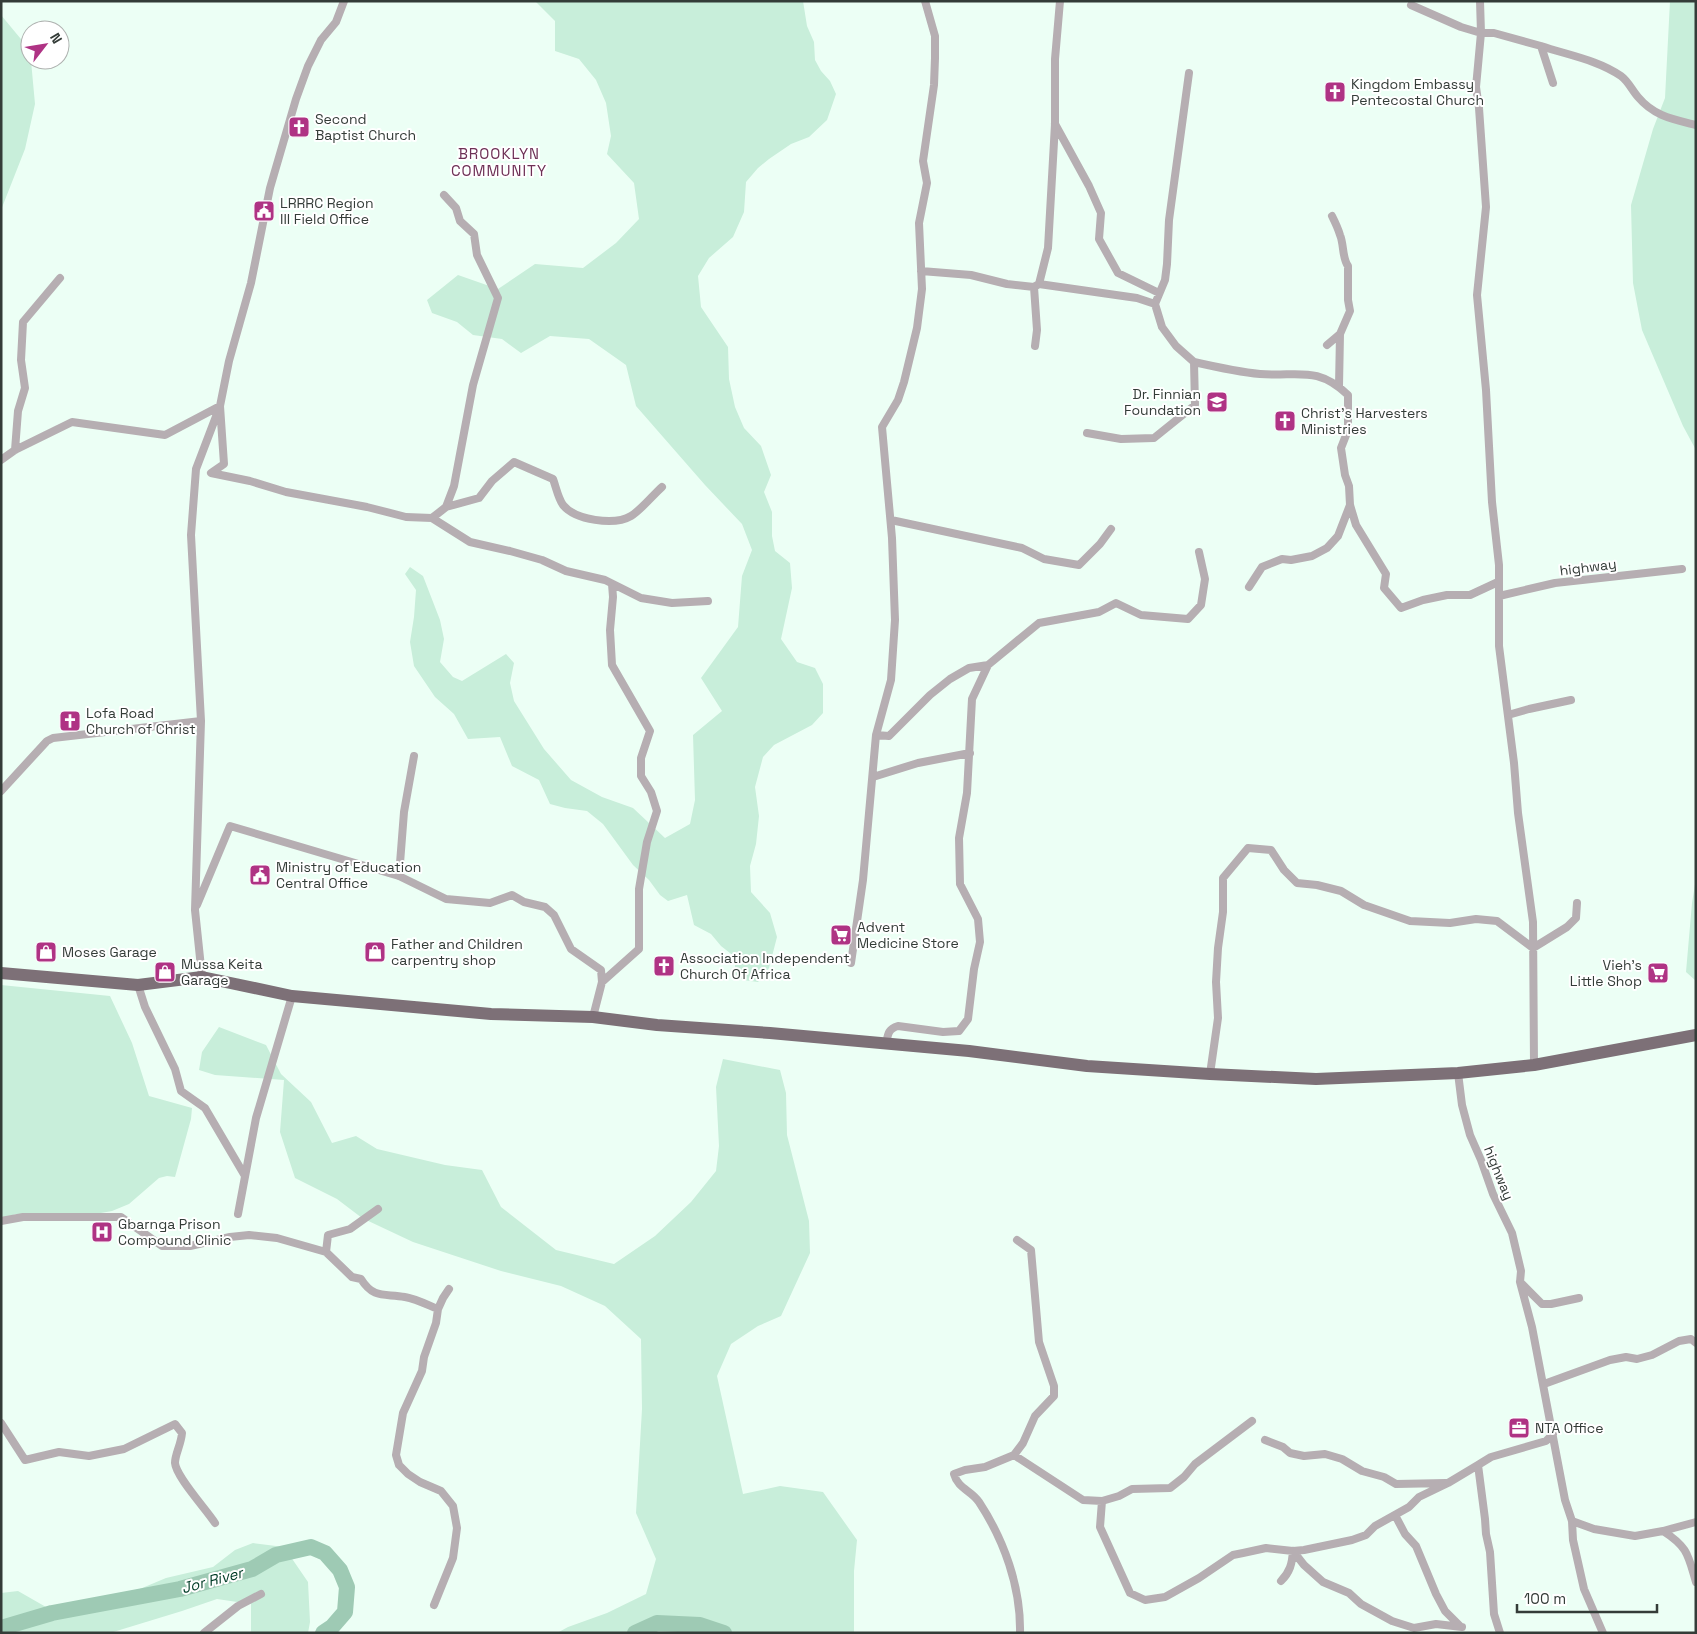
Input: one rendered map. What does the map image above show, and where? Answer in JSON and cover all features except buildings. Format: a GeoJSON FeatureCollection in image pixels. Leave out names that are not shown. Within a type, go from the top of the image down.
{"type":"FeatureCollection","features":[{"type":"Feature","properties":{"kind":"main road"},"geometry":{"type":"LineString","coordinates":[[1,973],[138,985],[202,977],[292,996],[491,1014],[593,1017],[657,1025],[1015,1056],[1087,1066],[1316,1079],[1458,1073],[1534,1065],[1696,1035]]}},
{"type":"Feature","properties":{"kind":"street"},"geometry":{"type":"LineString","coordinates":[[202,977],[195,910],[201,721],[191,534],[196,469],[220,406],[229,361],[251,283],[270,188],[294,108],[308,66],[321,40],[336,22],[344,1]]}},
{"type":"Feature","properties":{"kind":"street"},"geometry":{"type":"LineString","coordinates":[[851,964],[863,880],[876,735],[891,680],[895,620],[891,520],[882,427],[898,400],[904,382],[917,328],[922,289],[919,223],[926,184],[923,161],[934,85],[935,58],[935,36],[925,1]]}},
{"type":"Feature","properties":{"kind":"street"},"geometry":{"type":"LineString","coordinates":[[1035,346],[1037,330],[1036,286],[1048,248],[1060,1]]}},
{"type":"Feature","properties":{"kind":"street"},"geometry":{"type":"LineString","coordinates":[[1480,1],[1481,33],[1476,87],[1486,207],[1477,295],[1486,390],[1492,502],[1499,565],[1499,646],[1514,763],[1518,813],[1533,922],[1534,1065]]}},
{"type":"Feature","properties":{"kind":"street"},"geometry":{"type":"LineString","coordinates":[[1411,4],[1461,27],[1481,33],[1494,33],[1605,66],[1623,77],[1638,98],[1651,111],[1664,117],[1696,125]]}},
{"type":"Feature","properties":{"kind":"street"},"geometry":{"type":"LineString","coordinates":[[1542,46],[1554,84]]}},
{"type":"Feature","properties":{"kind":"street"},"geometry":{"type":"LineString","coordinates":[[1189,74],[1169,220],[1165,280],[1155,304],[1162,327],[1176,346],[1194,362],[1249,373],[1269,375],[1311,374],[1338,386],[1348,395],[1348,430],[1341,448],[1345,475],[1349,486],[1350,505],[1356,524],[1386,574],[1384,588],[1401,608],[1423,600],[1447,595],[1470,594],[1498,582]]}},
{"type":"Feature","properties":{"kind":"street"},"geometry":{"type":"LineString","coordinates":[[1055,124],[1089,186],[1101,213],[1100,239],[1118,273],[1159,293]]}},
{"type":"Feature","properties":{"kind":"street"},"geometry":{"type":"LineString","coordinates":[[444,195],[456,208],[460,221],[474,234],[477,256],[498,298],[473,385],[454,486],[446,507]]}},
{"type":"Feature","properties":{"kind":"street"},"geometry":{"type":"LineString","coordinates":[[1332,216],[1340,234],[1345,253],[1345,262],[1348,266],[1348,300],[1350,311],[1340,334],[1338,386]]}},
{"type":"Feature","properties":{"kind":"street"},"geometry":{"type":"LineString","coordinates":[[921,271],[1137,298],[1155,304]]}},
{"type":"Feature","properties":{"kind":"street"},"geometry":{"type":"LineString","coordinates":[[15,450],[18,411],[24,388],[21,360],[23,322],[60,278]]}},
{"type":"Feature","properties":{"kind":"street"},"geometry":{"type":"LineString","coordinates":[[1327,345],[1340,334]]}},
{"type":"Feature","properties":{"kind":"street"},"geometry":{"type":"LineString","coordinates":[[1087,433],[1121,438],[1154,438],[1195,405],[1194,362]]}},
{"type":"Feature","properties":{"kind":"street"},"geometry":{"type":"LineString","coordinates":[[1,460],[15,450],[72,422],[165,435],[220,406]]}},
{"type":"Feature","properties":{"kind":"street"},"geometry":{"type":"LineString","coordinates":[[220,406],[224,464],[211,473],[250,481],[286,492],[367,507],[406,517],[432,518],[470,542],[542,560],[566,571],[604,580],[641,598],[672,603],[708,601]]}},
{"type":"Feature","properties":{"kind":"street"},"geometry":{"type":"LineString","coordinates":[[432,518],[446,507],[479,498],[492,481],[514,462],[553,480],[562,504],[574,514],[600,520],[614,521],[631,516],[662,486]]}},
{"type":"Feature","properties":{"kind":"street"},"geometry":{"type":"LineString","coordinates":[[1249,587],[1262,567],[1282,559],[1291,560],[1312,556],[1327,548],[1338,536],[1350,505]]}},
{"type":"Feature","properties":{"kind":"street"},"geometry":{"type":"LineString","coordinates":[[891,520],[1022,548],[1044,558],[1079,565],[1100,544],[1111,529]]}},
{"type":"Feature","properties":{"kind":"street"},"geometry":{"type":"LineString","coordinates":[[886,1044],[888,1032],[898,1026],[943,1032],[959,1031],[968,1019],[974,969],[980,942],[978,919],[960,884],[959,838],[967,793],[972,699],[988,665],[1039,623],[1099,612],[1116,603],[1141,615],[1188,620],[1201,604],[1205,579],[1199,552]]}},
{"type":"Feature","properties":{"kind":"street","name":"highway"},"geometry":{"type":"LineString","coordinates":[[1499,596],[1555,583],[1682,569]]}},
{"type":"Feature","properties":{"kind":"street"},"geometry":{"type":"LineString","coordinates":[[602,982],[639,949],[639,889],[647,842],[657,811],[651,792],[641,776],[642,758],[650,730],[612,665],[610,630],[612,584]]}},
{"type":"Feature","properties":{"kind":"street"},"geometry":{"type":"LineString","coordinates":[[876,735],[889,736],[930,695],[950,679],[969,668],[988,665]]}},
{"type":"Feature","properties":{"kind":"street"},"geometry":{"type":"LineString","coordinates":[[1508,716],[1529,709],[1571,700]]}},
{"type":"Feature","properties":{"kind":"street"},"geometry":{"type":"LineString","coordinates":[[1,792],[47,741],[53,738],[201,721]]}},
{"type":"Feature","properties":{"kind":"street"},"geometry":{"type":"LineString","coordinates":[[873,777],[918,763],[970,753]]}},
{"type":"Feature","properties":{"kind":"street"},"geometry":{"type":"LineString","coordinates":[[399,876],[404,812],[414,756]]}},
{"type":"Feature","properties":{"kind":"street"},"geometry":{"type":"LineString","coordinates":[[195,910],[230,826],[399,876],[446,899],[490,903],[512,895],[524,902],[545,907],[554,915],[572,949],[601,970],[602,982],[593,1017]]}},
{"type":"Feature","properties":{"kind":"street"},"geometry":{"type":"LineString","coordinates":[[1210,1074],[1218,1018],[1216,982],[1223,912],[1224,878],[1248,848],[1271,850],[1284,870],[1297,883],[1317,885],[1341,892],[1364,905],[1410,921],[1450,923],[1476,919],[1497,921],[1533,948]]}},
{"type":"Feature","properties":{"kind":"street"},"geometry":{"type":"LineString","coordinates":[[1533,948],[1567,927],[1576,918],[1577,903]]}},
{"type":"Feature","properties":{"kind":"street"},"geometry":{"type":"LineString","coordinates":[[138,985],[144,1007],[175,1069],[182,1091],[205,1108],[245,1176]]}},
{"type":"Feature","properties":{"kind":"street"},"geometry":{"type":"LineString","coordinates":[[238,1214],[256,1118],[292,996]]}},
{"type":"Feature","properties":{"kind":"street","name":"highway"},"geometry":{"type":"LineString","coordinates":[[1458,1073],[1462,1105],[1470,1135],[1493,1194],[1512,1233],[1521,1271],[1520,1282],[1544,1384],[1565,1500],[1572,1521],[1573,1540],[1584,1589],[1603,1633]]}},
{"type":"Feature","properties":{"kind":"street"},"geometry":{"type":"LineString","coordinates":[[326,1252],[328,1235],[350,1229],[378,1209]]}},
{"type":"Feature","properties":{"kind":"street"},"geometry":{"type":"LineString","coordinates":[[1,1221],[24,1217],[121,1217],[162,1246],[190,1246],[230,1236],[249,1235],[277,1238],[326,1252],[352,1276],[362,1279],[367,1288],[387,1296],[406,1297],[438,1309]]}},
{"type":"Feature","properties":{"kind":"street"},"geometry":{"type":"LineString","coordinates":[[1017,1240],[1031,1250],[1039,1342],[1054,1386],[1054,1396],[1035,1416],[1024,1443],[1014,1455],[984,1467],[954,1474],[956,1482],[977,1499],[990,1518],[1005,1552],[1016,1592],[1020,1633]]}},
{"type":"Feature","properties":{"kind":"street"},"geometry":{"type":"LineString","coordinates":[[1520,1282],[1542,1304],[1579,1298]]}},
{"type":"Feature","properties":{"kind":"street"},"geometry":{"type":"LineString","coordinates":[[434,1605],[453,1558],[457,1528],[453,1506],[441,1492],[408,1474],[399,1465],[396,1455],[403,1413],[422,1371],[424,1357],[436,1323],[438,1309],[449,1289]]}},
{"type":"Feature","properties":{"kind":"street"},"geometry":{"type":"LineString","coordinates":[[1544,1384],[1610,1360],[1626,1357],[1636,1359],[1652,1355],[1679,1340],[1691,1339],[1696,1343]]}},
{"type":"Feature","properties":{"kind":"street"},"geometry":{"type":"LineString","coordinates":[[1014,1455],[1082,1500],[1102,1501],[1119,1496],[1132,1489],[1170,1488],[1184,1478],[1196,1464],[1252,1421]]}},
{"type":"Feature","properties":{"kind":"street"},"geometry":{"type":"LineString","coordinates":[[1,1423],[25,1460],[59,1452],[89,1456],[124,1449],[176,1424],[182,1432],[175,1466],[180,1476],[215,1523]]}},
{"type":"Feature","properties":{"kind":"street"},"geometry":{"type":"LineString","coordinates":[[1102,1501],[1100,1527],[1130,1593],[1145,1600],[1164,1597],[1199,1578],[1233,1555],[1266,1548],[1293,1551],[1322,1548],[1366,1535],[1375,1526],[1409,1507],[1419,1497],[1448,1483],[1491,1457],[1541,1443],[1553,1434]]}},
{"type":"Feature","properties":{"kind":"street"},"geometry":{"type":"LineString","coordinates":[[1265,1440],[1283,1447],[1290,1453],[1304,1456],[1325,1454],[1342,1459],[1362,1471],[1384,1477],[1396,1484],[1448,1483]]}},
{"type":"Feature","properties":{"kind":"street"},"geometry":{"type":"LineString","coordinates":[[1478,1465],[1486,1534],[1490,1552],[1494,1614],[1500,1633]]}},
{"type":"Feature","properties":{"kind":"street"},"geometry":{"type":"LineString","coordinates":[[1293,1551],[1304,1565],[1323,1582],[1349,1593],[1361,1604],[1392,1622],[1414,1628],[1436,1624],[1461,1627],[1445,1611],[1416,1546],[1405,1534],[1395,1515]]}},
{"type":"Feature","properties":{"kind":"street"},"geometry":{"type":"LineString","coordinates":[[1572,1521],[1594,1530],[1635,1536],[1696,1522]]}},
{"type":"Feature","properties":{"kind":"street"},"geometry":{"type":"LineString","coordinates":[[1663,1531],[1674,1538],[1686,1551],[1696,1582]]}},
{"type":"Feature","properties":{"kind":"street"},"geometry":{"type":"LineString","coordinates":[[1281,1581],[1292,1565],[1293,1551]]}},
{"type":"Feature","properties":{"kind":"street"},"geometry":{"type":"LineString","coordinates":[[204,1633],[238,1606],[261,1594]]}},
{"type":"Feature","properties":{"kind":"green space"},"geometry":{"type":"Polygon","coordinates":[[[535,1],[803,1],[807,26],[814,42],[815,60],[821,71],[830,81],[836,94],[827,120],[809,137],[791,144],[769,159],[746,182],[744,212],[733,237],[709,258],[698,276],[701,307],[728,347],[729,379],[735,407],[744,428],[761,446],[771,475],[764,492],[772,512],[772,536],[775,551],[790,563],[792,588],[781,639],[797,662],[815,668],[823,684],[823,713],[812,725],[774,745],[763,757],[755,787],[759,816],[756,844],[750,866],[751,892],[770,913],[777,937],[769,968],[758,982],[743,980],[735,974],[735,957],[721,946],[711,934],[694,925],[687,895],[668,901],[660,895],[649,880],[633,865],[603,824],[587,811],[550,804],[539,780],[512,766],[500,737],[468,739],[454,714],[435,697],[414,666],[410,642],[416,590],[405,574],[410,567],[423,576],[440,620],[444,639],[440,662],[453,677],[462,681],[506,654],[514,663],[510,683],[514,701],[544,749],[571,780],[602,797],[633,808],[665,838],[690,824],[695,800],[693,735],[722,711],[701,678],[738,627],[742,576],[752,550],[742,524],[636,406],[626,365],[589,339],[550,336],[521,353],[502,339],[473,335],[457,322],[432,313],[427,300],[458,275],[498,289],[535,264],[583,268],[616,243],[639,219],[634,183],[607,154],[611,136],[606,103],[596,80],[579,59],[555,51],[555,21],[535,1]]]}},
{"type":"Feature","properties":{"kind":"green space"},"geometry":{"type":"Polygon","coordinates":[[[1670,1],[1696,1],[1696,450],[1683,426],[1642,330],[1633,283],[1631,205],[1653,129],[1665,98],[1670,1]]]}},
{"type":"Feature","properties":{"kind":"green space"},"geometry":{"type":"Polygon","coordinates":[[[1,15],[20,38],[20,70],[32,70],[35,104],[25,149],[1,210],[1,15]]]}},
{"type":"Feature","properties":{"kind":"green space"},"geometry":{"type":"Polygon","coordinates":[[[1696,878],[1696,981],[1686,972],[1696,878]]]}},
{"type":"Feature","properties":{"kind":"green space"},"geometry":{"type":"Polygon","coordinates":[[[1,985],[110,996],[132,1043],[149,1096],[192,1108],[191,1119],[175,1177],[159,1178],[129,1204],[112,1211],[84,1216],[16,1214],[1,1219],[1,985]]]}},
{"type":"Feature","properties":{"kind":"green space"},"geometry":{"type":"Polygon","coordinates":[[[219,1027],[266,1045],[281,1074],[311,1102],[332,1143],[356,1136],[377,1149],[445,1165],[482,1170],[501,1207],[556,1250],[614,1264],[655,1236],[691,1202],[716,1171],[719,1146],[716,1087],[723,1059],[780,1070],[786,1093],[787,1135],[809,1221],[810,1253],[781,1316],[758,1326],[731,1344],[717,1376],[743,1494],[780,1486],[823,1492],[857,1540],[854,1571],[854,1633],[557,1633],[607,1613],[646,1594],[656,1559],[636,1513],[642,1409],[641,1339],[605,1306],[561,1286],[501,1271],[413,1242],[362,1218],[337,1199],[295,1178],[280,1132],[284,1080],[215,1075],[199,1070],[202,1052],[219,1027]]]}},
{"type":"Feature","properties":{"kind":"green space"},"geometry":{"type":"Polygon","coordinates":[[[253,1543],[284,1547],[308,1582],[310,1622],[308,1633],[250,1633],[251,1604],[217,1599],[110,1633],[1,1633],[1,1593],[18,1591],[53,1611],[86,1607],[116,1599],[166,1578],[213,1567],[235,1550],[253,1543]]]}},
{"type":"Feature","properties":{"kind":"waterway","name":"Jor River"},"geometry":{"type":"LineString","coordinates":[[1,1628],[52,1613],[180,1589],[252,1569],[276,1555],[311,1547],[325,1553],[340,1570],[347,1587],[345,1612],[332,1627],[323,1633]]}},
{"type":"Feature","properties":{"kind":"waterway","name":"Jor River"},"geometry":{"type":"LineString","coordinates":[[635,1633],[657,1623],[700,1625],[724,1633]]}},
{"type":"Feature","properties":{"kind":"place","name":"Kingdom Embassy Pentecostal Church"},"geometry":{"type":"Point","coordinates":[1335,92]}},
{"type":"Feature","properties":{"kind":"place","name":"Second Baptist Church"},"geometry":{"type":"Point","coordinates":[299,127]}},
{"type":"Feature","properties":{"kind":"place","name":"LRRRC Region III Field Office"},"geometry":{"type":"Point","coordinates":[264,211]}},
{"type":"Feature","properties":{"kind":"place","name":"Dr. Finnian Foundation"},"geometry":{"type":"Point","coordinates":[1217,402]}},
{"type":"Feature","properties":{"kind":"place","name":"Christ's Harvesters Ministries"},"geometry":{"type":"Point","coordinates":[1285,421]}},
{"type":"Feature","properties":{"kind":"place","name":"Lofa Road Church of Christ"},"geometry":{"type":"Point","coordinates":[70,721]}},
{"type":"Feature","properties":{"kind":"place","name":"Ministry of Education Central Office"},"geometry":{"type":"Point","coordinates":[260,875]}},
{"type":"Feature","properties":{"kind":"place","name":"Advent Medicine Store"},"geometry":{"type":"Point","coordinates":[841,935]}},
{"type":"Feature","properties":{"kind":"place","name":"Moses Garage"},"geometry":{"type":"Point","coordinates":[46,952]}},
{"type":"Feature","properties":{"kind":"place","name":"Father and Children carpentry shop"},"geometry":{"type":"Point","coordinates":[375,952]}},
{"type":"Feature","properties":{"kind":"place","name":"Association Independent Church Of Africa"},"geometry":{"type":"Point","coordinates":[664,966]}},
{"type":"Feature","properties":{"kind":"place","name":"Mussa Keita Garage"},"geometry":{"type":"Point","coordinates":[165,972]}},
{"type":"Feature","properties":{"kind":"place","name":"Vieh's Little Shop"},"geometry":{"type":"Point","coordinates":[1658,973]}},
{"type":"Feature","properties":{"kind":"place","name":"Gbarnga Prison Compound Clinic"},"geometry":{"type":"Point","coordinates":[102,1232]}},
{"type":"Feature","properties":{"kind":"place","name":"NTA Office"},"geometry":{"type":"Point","coordinates":[1519,1428]}},
{"type":"Feature","properties":{"kind":"district","name":"BROOKLYN COMMUNITY"},"geometry":{"type":"Point","coordinates":[499,162]}}]}
